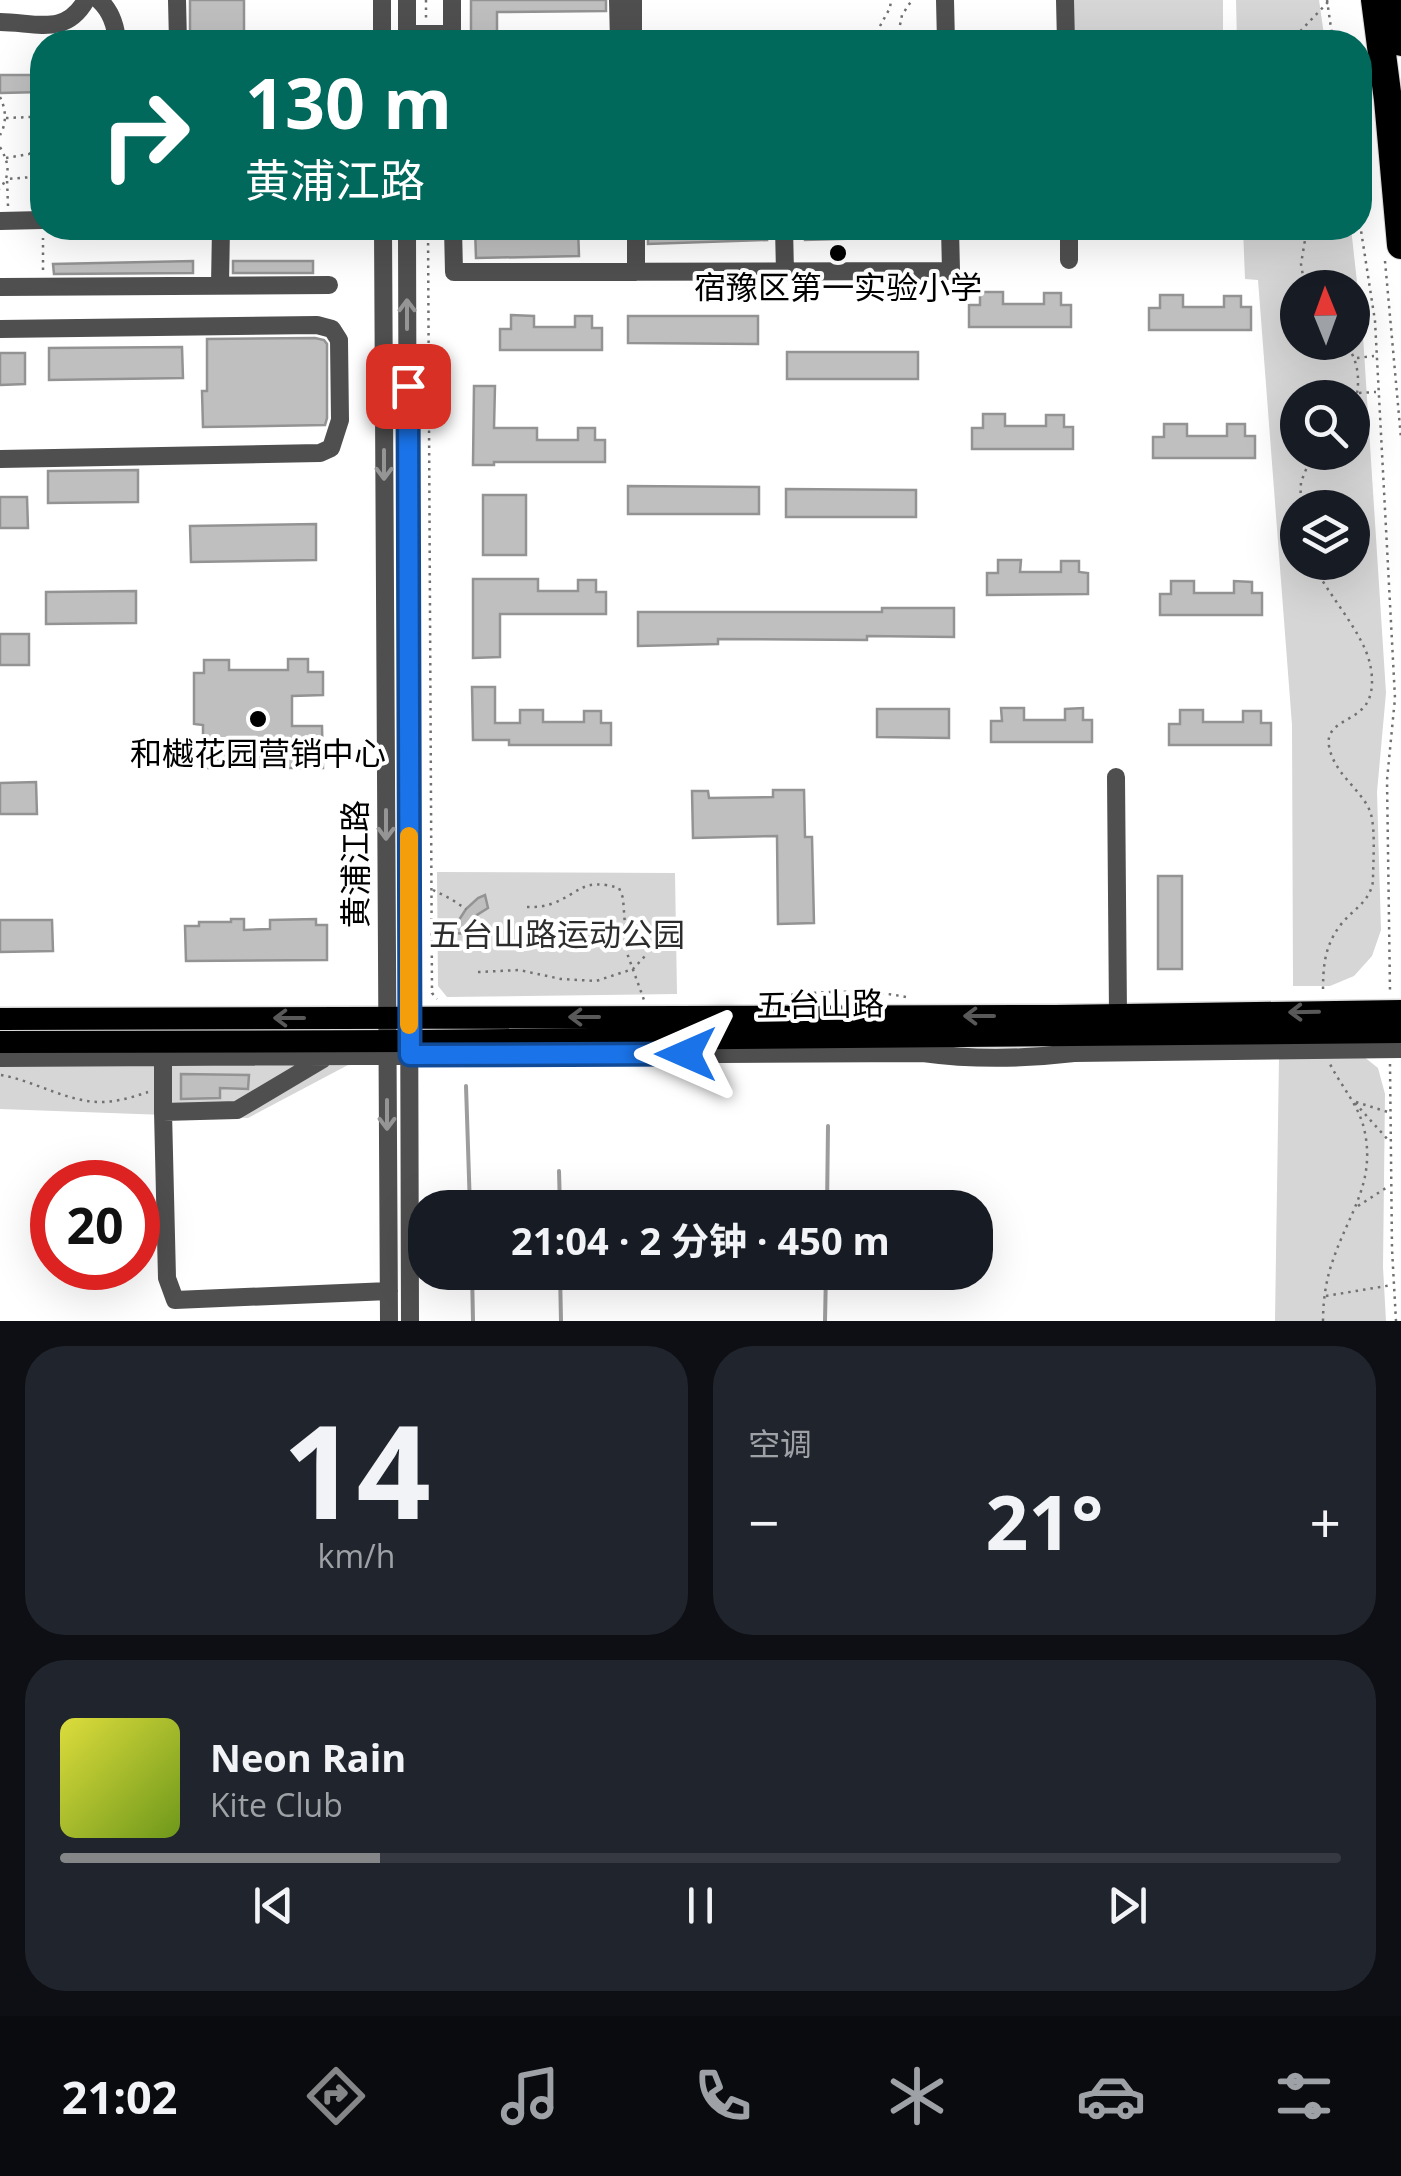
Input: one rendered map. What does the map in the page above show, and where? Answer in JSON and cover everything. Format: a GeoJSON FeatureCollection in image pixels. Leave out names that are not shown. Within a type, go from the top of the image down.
{"type":"FeatureCollection","features":[{"type":"Feature","properties":{"kind":"highway"},"geometry":{"type":"LineString","coordinates":[[1375,0],[1401,246]]}},
{"type":"Feature","properties":{"kind":"highway"},"geometry":{"type":"LineString","coordinates":[[1396,0],[1401,42]]}},
{"type":"Feature","properties":{"kind":"main road","name":"五台山路"},"geometry":{"type":"LineString","coordinates":[[0,1042],[163,1049],[1395,1002]]}},
{"type":"Feature","properties":{"kind":"main road","name":"五台山路"},"geometry":{"type":"LineString","coordinates":[[0,1018],[398,1038],[1397,1044]]}},
{"type":"Feature","properties":{"kind":"street"},"geometry":{"type":"LineString","coordinates":[[0,22],[60,24],[78,14],[86,0]]}},
{"type":"Feature","properties":{"kind":"street"},"geometry":{"type":"LineString","coordinates":[[99,0],[115,30]]}},
{"type":"Feature","properties":{"kind":"street"},"geometry":{"type":"LineString","coordinates":[[177,0],[178,30]]}},
{"type":"Feature","properties":{"kind":"street"},"geometry":{"type":"LineString","coordinates":[[382,0],[382,30]]}},
{"type":"Feature","properties":{"kind":"street"},"geometry":{"type":"LineString","coordinates":[[406,0],[407,30]]}},
{"type":"Feature","properties":{"kind":"street"},"geometry":{"type":"LineString","coordinates":[[452,0],[452,30]]}},
{"type":"Feature","properties":{"kind":"street"},"geometry":{"type":"LineString","coordinates":[[618,0],[619,30]]}},
{"type":"Feature","properties":{"kind":"street"},"geometry":{"type":"LineString","coordinates":[[633,0],[633,30]]}},
{"type":"Feature","properties":{"kind":"street"},"geometry":{"type":"LineString","coordinates":[[945,0],[946,30]]}},
{"type":"Feature","properties":{"kind":"street"},"geometry":{"type":"LineString","coordinates":[[1065,0],[1066,30]]}},
{"type":"Feature","properties":{"kind":"street"},"geometry":{"type":"LineString","coordinates":[[4,220],[30,220]]}},
{"type":"Feature","properties":{"kind":"street"},"geometry":{"type":"LineString","coordinates":[[220,286],[221,240]]}},
{"type":"Feature","properties":{"kind":"street","name":"黄浦江路"},"geometry":{"type":"LineString","coordinates":[[383,240],[398,1038],[410,1321]]}},
{"type":"Feature","properties":{"kind":"street","name":"黄浦江路"},"geometry":{"type":"LineString","coordinates":[[389,1321],[398,1038],[407,240]]}},
{"type":"Feature","properties":{"kind":"street"},"geometry":{"type":"LineString","coordinates":[[454,240],[454,272],[951,271],[950,240]]}},
{"type":"Feature","properties":{"kind":"street"},"geometry":{"type":"LineString","coordinates":[[636,240],[636,272]]}},
{"type":"Feature","properties":{"kind":"street"},"geometry":{"type":"LineString","coordinates":[[784,240],[785,272]]}},
{"type":"Feature","properties":{"kind":"street"},"geometry":{"type":"LineString","coordinates":[[1069,240],[1069,260]]}},
{"type":"Feature","properties":{"kind":"street"},"geometry":{"type":"LineString","coordinates":[[0,287],[329,285]]}},
{"type":"Feature","properties":{"kind":"street"},"geometry":{"type":"LineString","coordinates":[[0,329],[332,328],[339,340],[340,420],[331,448],[320,454],[0,459]]}},
{"type":"Feature","properties":{"kind":"street"},"geometry":{"type":"LineString","coordinates":[[1116,777],[1118,1014]]}},
{"type":"Feature","properties":{"kind":"street"},"geometry":{"type":"LineString","coordinates":[[163,1112],[237,1110],[327,1057],[398,1038],[924,1053],[963,1059],[1074,1053],[1326,1050],[1397,1044]]}},
{"type":"Feature","properties":{"kind":"street"},"geometry":{"type":"LineString","coordinates":[[0,1058],[163,1049],[327,1057]]}},
{"type":"Feature","properties":{"kind":"street"},"geometry":{"type":"LineString","coordinates":[[163,1049],[167,1278],[175,1300],[389,1291]]}},
{"type":"Feature","properties":{"kind":"path"},"geometry":{"type":"LineString","coordinates":[[878,30],[891,0]]}},
{"type":"Feature","properties":{"kind":"path"},"geometry":{"type":"LineString","coordinates":[[901,30],[902,16],[912,0]]}},
{"type":"Feature","properties":{"kind":"path"},"geometry":{"type":"LineString","coordinates":[[1301,30],[1328,1]]}},
{"type":"Feature","properties":{"kind":"path"},"geometry":{"type":"LineString","coordinates":[[1328,1],[1332,30]]}},
{"type":"Feature","properties":{"kind":"path"},"geometry":{"type":"LineString","coordinates":[[0,97],[5,109],[0,134]]}},
{"type":"Feature","properties":{"kind":"path"},"geometry":{"type":"LineString","coordinates":[[5,119],[30,118]]}},
{"type":"Feature","properties":{"kind":"path"},"geometry":{"type":"LineString","coordinates":[[0,148],[9,168],[4,220]]}},
{"type":"Feature","properties":{"kind":"path"},"geometry":{"type":"LineString","coordinates":[[6,158],[30,153]]}},
{"type":"Feature","properties":{"kind":"path"},"geometry":{"type":"LineString","coordinates":[[0,189],[8,179],[30,177]]}},
{"type":"Feature","properties":{"kind":"path"},"geometry":{"type":"LineString","coordinates":[[43,240],[43,286]]}},
{"type":"Feature","properties":{"kind":"path"},"geometry":{"type":"LineString","coordinates":[[428,240],[432,992],[444,1002]]}},
{"type":"Feature","properties":{"kind":"path"},"geometry":{"type":"LineString","coordinates":[[1301,270],[1304,240]]}},
{"type":"Feature","properties":{"kind":"path"},"geometry":{"type":"LineString","coordinates":[[1362,240],[1374,321],[1395,698],[1386,780],[1395,1002]]}},
{"type":"Feature","properties":{"kind":"path"},"geometry":{"type":"LineString","coordinates":[[1370,357],[1376,356]]}},
{"type":"Feature","properties":{"kind":"path"},"geometry":{"type":"LineString","coordinates":[[1370,392],[1378,392]]}},
{"type":"Feature","properties":{"kind":"path"},"geometry":{"type":"LineString","coordinates":[[1320,580],[1368,656],[1372,683],[1364,708],[1336,726],[1329,738],[1338,769],[1370,810],[1373,881],[1371,893],[1339,927],[1328,947],[1323,962],[1323,993]]}},
{"type":"Feature","properties":{"kind":"path"},"geometry":{"type":"LineString","coordinates":[[527,907],[550,904],[580,888],[619,888],[626,911],[627,952],[644,1000]]}},
{"type":"Feature","properties":{"kind":"path"},"geometry":{"type":"LineString","coordinates":[[431,890],[466,909]]}},
{"type":"Feature","properties":{"kind":"path"},"geometry":{"type":"LineString","coordinates":[[478,972],[519,970],[586,982],[632,969],[645,956]]}},
{"type":"Feature","properties":{"kind":"path"},"geometry":{"type":"LineString","coordinates":[[1395,1002],[1401,992]]}},
{"type":"Feature","properties":{"kind":"path"},"geometry":{"type":"LineString","coordinates":[[757,999],[803,993],[886,994],[913,999]]}},
{"type":"Feature","properties":{"kind":"path"},"geometry":{"type":"LineString","coordinates":[[1396,1321],[1391,1113],[1397,1044]]}},
{"type":"Feature","properties":{"kind":"path"},"geometry":{"type":"LineString","coordinates":[[1326,1050],[1333,1071],[1354,1102],[1391,1144]]}},
{"type":"Feature","properties":{"kind":"path"},"geometry":{"type":"LineString","coordinates":[[0,1074],[71,1098],[99,1102],[163,1086]]}},
{"type":"Feature","properties":{"kind":"path"},"geometry":{"type":"LineString","coordinates":[[1354,1102],[1391,1113]]}},
{"type":"Feature","properties":{"kind":"path"},"geometry":{"type":"LineString","coordinates":[[1323,1321],[1333,1259],[1364,1187],[1365,1133],[1354,1102]]}},
{"type":"Feature","properties":{"kind":"path"},"geometry":{"type":"LineString","coordinates":[[1357,1207],[1391,1184]]}},
{"type":"Feature","properties":{"kind":"path"},"geometry":{"type":"LineString","coordinates":[[1325,1296],[1394,1284]]}},
{"type":"Feature","properties":{"kind":"green space"},"geometry":{"type":"Polygon","coordinates":[[[1073,0],[1223,0],[1223,30],[1072,30],[1073,0]]]}},
{"type":"Feature","properties":{"kind":"green space"},"geometry":{"type":"Polygon","coordinates":[[[1236,0],[1319,0],[1323,30],[1237,30],[1236,0]]]}},
{"type":"Feature","properties":{"kind":"green space"},"geometry":{"type":"Polygon","coordinates":[[[1243,240],[1352,240],[1356,270],[1280,270],[1280,360],[1365,360],[1366,380],[1280,380],[1280,470],[1370,470],[1370,445],[1386,693],[1377,792],[1381,930],[1372,956],[1354,976],[1330,986],[1293,986],[1292,725],[1281,580],[1370,580],[1370,490],[1280,490],[1280,568],[1258,280],[1245,279],[1243,240]]]}},
{"type":"Feature","properties":{"kind":"green space","name":"五台山路运动公园"},"geometry":{"type":"Polygon","coordinates":[[[437,872],[675,873],[677,994],[447,997],[438,986],[437,872]]]}},
{"type":"Feature","properties":{"kind":"green space"},"geometry":{"type":"Polygon","coordinates":[[[1363,1056],[1378,1068],[1385,1094],[1386,1321],[1275,1321],[1279,1057],[1363,1056]]]}},
{"type":"Feature","properties":{"kind":"green space"},"geometry":{"type":"Polygon","coordinates":[[[348,1065],[248,1118],[0,1109],[0,1066],[348,1065]]]}},
{"type":"Feature","properties":{"kind":"building"},"geometry":{"type":"Polygon","coordinates":[[[190,0],[244,0],[244,30],[190,30],[190,0]]]}},
{"type":"Feature","properties":{"kind":"building"},"geometry":{"type":"Polygon","coordinates":[[[471,0],[606,0],[606,11],[497,12],[497,30],[471,30],[471,0]]]}},
{"type":"Feature","properties":{"kind":"building"},"geometry":{"type":"Polygon","coordinates":[[[0,75],[30,75],[30,92],[0,93],[0,75]]]}},
{"type":"Feature","properties":{"kind":"building"},"geometry":{"type":"Polygon","coordinates":[[[475,240],[578,240],[579,256],[476,258],[475,240]]]}},
{"type":"Feature","properties":{"kind":"building"},"geometry":{"type":"Polygon","coordinates":[[[648,240],[767,240],[648,244],[648,240]]]}},
{"type":"Feature","properties":{"kind":"building"},"geometry":{"type":"Polygon","coordinates":[[[193,261],[193,273],[54,274],[53,264],[193,261]]]}},
{"type":"Feature","properties":{"kind":"building"},"geometry":{"type":"Polygon","coordinates":[[[233,261],[313,261],[313,273],[233,273],[233,261]]]}},
{"type":"Feature","properties":{"kind":"building"},"geometry":{"type":"Polygon","coordinates":[[[980,292],[1003,292],[1003,304],[1044,304],[1044,293],[1061,293],[1061,305],[1071,305],[1071,327],[969,327],[969,305],[980,305],[980,292]]]}},
{"type":"Feature","properties":{"kind":"building"},"geometry":{"type":"Polygon","coordinates":[[[1160,295],[1183,295],[1183,307],[1224,307],[1224,296],[1241,296],[1241,307],[1251,307],[1251,330],[1149,330],[1149,308],[1160,308],[1160,295]]]}},
{"type":"Feature","properties":{"kind":"building"},"geometry":{"type":"Polygon","coordinates":[[[511,315],[534,316],[534,327],[575,327],[575,316],[592,316],[592,328],[602,328],[602,350],[500,350],[500,329],[511,329],[511,315]]]}},
{"type":"Feature","properties":{"kind":"building"},"geometry":{"type":"Polygon","coordinates":[[[628,316],[758,316],[758,344],[628,343],[628,316]]]}},
{"type":"Feature","properties":{"kind":"building"},"geometry":{"type":"Polygon","coordinates":[[[315,338],[327,344],[325,425],[203,427],[207,339],[315,338]]]}},
{"type":"Feature","properties":{"kind":"building"},"geometry":{"type":"Polygon","coordinates":[[[182,347],[183,378],[49,380],[49,348],[182,347]]]}},
{"type":"Feature","properties":{"kind":"building"},"geometry":{"type":"Polygon","coordinates":[[[787,352],[918,352],[918,379],[787,379],[787,352]]]}},
{"type":"Feature","properties":{"kind":"building"},"geometry":{"type":"Polygon","coordinates":[[[0,353],[25,353],[25,384],[0,385],[0,353]]]}},
{"type":"Feature","properties":{"kind":"building"},"geometry":{"type":"Polygon","coordinates":[[[474,386],[495,386],[494,428],[537,428],[537,440],[578,440],[578,428],[595,428],[595,440],[605,440],[605,462],[473,465],[474,386]]]}},
{"type":"Feature","properties":{"kind":"building"},"geometry":{"type":"Polygon","coordinates":[[[983,414],[1005,414],[1005,426],[1046,426],[1046,415],[1064,415],[1064,427],[1073,427],[1073,449],[972,449],[972,428],[983,428],[983,414]]]}},
{"type":"Feature","properties":{"kind":"building"},"geometry":{"type":"Polygon","coordinates":[[[1164,424],[1187,424],[1187,436],[1227,436],[1227,424],[1245,424],[1245,436],[1255,436],[1255,458],[1153,458],[1153,437],[1164,437],[1164,424]]]}},
{"type":"Feature","properties":{"kind":"building"},"geometry":{"type":"Polygon","coordinates":[[[138,470],[138,502],[48,503],[48,471],[138,470]]]}},
{"type":"Feature","properties":{"kind":"building"},"geometry":{"type":"Polygon","coordinates":[[[628,486],[759,487],[759,514],[628,514],[628,486]]]}},
{"type":"Feature","properties":{"kind":"building"},"geometry":{"type":"Polygon","coordinates":[[[786,489],[916,490],[916,517],[786,517],[786,489]]]}},
{"type":"Feature","properties":{"kind":"building"},"geometry":{"type":"Polygon","coordinates":[[[483,495],[526,495],[526,555],[483,555],[483,495]]]}},
{"type":"Feature","properties":{"kind":"building"},"geometry":{"type":"Polygon","coordinates":[[[0,497],[27,497],[28,528],[0,528],[0,497]]]}},
{"type":"Feature","properties":{"kind":"building"},"geometry":{"type":"Polygon","coordinates":[[[316,524],[316,560],[191,562],[190,526],[316,524]]]}},
{"type":"Feature","properties":{"kind":"building"},"geometry":{"type":"Polygon","coordinates":[[[998,560],[1021,560],[1020,572],[1061,572],[1061,561],[1079,561],[1079,572],[1088,573],[1088,594],[987,595],[987,573],[998,573],[998,560]]]}},
{"type":"Feature","properties":{"kind":"building"},"geometry":{"type":"Polygon","coordinates":[[[473,579],[538,579],[538,591],[578,591],[578,580],[596,580],[596,592],[606,592],[606,614],[500,614],[500,657],[473,658],[473,579]]]}},
{"type":"Feature","properties":{"kind":"building"},"geometry":{"type":"Polygon","coordinates":[[[1171,581],[1194,581],[1194,593],[1234,593],[1234,581],[1252,582],[1252,593],[1262,593],[1262,615],[1160,615],[1160,594],[1171,594],[1171,581]]]}},
{"type":"Feature","properties":{"kind":"building"},"geometry":{"type":"Polygon","coordinates":[[[136,591],[136,623],[46,624],[46,592],[136,591]]]}},
{"type":"Feature","properties":{"kind":"building"},"geometry":{"type":"Polygon","coordinates":[[[882,608],[954,608],[954,637],[718,639],[718,644],[638,646],[638,612],[882,612],[882,608]]]}},
{"type":"Feature","properties":{"kind":"building"},"geometry":{"type":"Polygon","coordinates":[[[0,634],[29,634],[29,665],[0,665],[0,634]]]}},
{"type":"Feature","properties":{"kind":"building"},"geometry":{"type":"Polygon","coordinates":[[[288,659],[308,659],[308,672],[323,672],[323,695],[292,696],[292,726],[322,726],[323,768],[203,768],[203,725],[194,724],[194,673],[204,673],[204,660],[229,660],[229,670],[288,670],[288,659]]]}},
{"type":"Feature","properties":{"kind":"building"},"geometry":{"type":"Polygon","coordinates":[[[472,687],[495,687],[495,723],[520,723],[520,710],[543,710],[543,722],[584,722],[584,711],[601,711],[601,723],[611,723],[611,745],[509,745],[509,740],[473,740],[472,687]]]}},
{"type":"Feature","properties":{"kind":"building"},"geometry":{"type":"Polygon","coordinates":[[[1001,708],[1024,708],[1024,720],[1065,720],[1065,709],[1083,708],[1083,720],[1092,720],[1092,742],[991,742],[991,721],[1002,721],[1001,708]]]}},
{"type":"Feature","properties":{"kind":"building"},"geometry":{"type":"Polygon","coordinates":[[[877,709],[949,709],[949,738],[877,737],[877,709]]]}},
{"type":"Feature","properties":{"kind":"building"},"geometry":{"type":"Polygon","coordinates":[[[1180,710],[1203,710],[1203,722],[1243,722],[1243,711],[1261,711],[1261,723],[1271,723],[1271,745],[1169,745],[1169,724],[1180,724],[1180,710]]]}},
{"type":"Feature","properties":{"kind":"building"},"geometry":{"type":"Polygon","coordinates":[[[36,782],[37,814],[0,814],[0,783],[36,782]]]}},
{"type":"Feature","properties":{"kind":"building"},"geometry":{"type":"Polygon","coordinates":[[[773,790],[804,790],[805,837],[812,837],[814,923],[778,924],[777,836],[693,838],[692,791],[708,791],[709,798],[773,797],[773,790]]]}},
{"type":"Feature","properties":{"kind":"building"},"geometry":{"type":"Polygon","coordinates":[[[1158,876],[1182,876],[1182,969],[1158,969],[1158,876]]]}},
{"type":"Feature","properties":{"kind":"building"},"geometry":{"type":"Polygon","coordinates":[[[485,895],[488,908],[477,915],[467,934],[455,933],[466,909],[485,895]]]}},
{"type":"Feature","properties":{"kind":"building"},"geometry":{"type":"Polygon","coordinates":[[[244,919],[244,930],[270,929],[270,920],[316,919],[316,925],[327,925],[327,960],[186,961],[185,926],[244,919]]]}},
{"type":"Feature","properties":{"kind":"building"},"geometry":{"type":"Polygon","coordinates":[[[0,920],[52,920],[53,951],[0,952],[0,920]]]}},
{"type":"Feature","properties":{"kind":"building"},"geometry":{"type":"Polygon","coordinates":[[[181,1074],[249,1075],[248,1089],[220,1088],[220,1098],[181,1099],[181,1074]]]}},
{"type":"Feature","properties":{"kind":"waterway"},"geometry":{"type":"LineString","coordinates":[[466,1086],[469,1190]]}},
{"type":"Feature","properties":{"kind":"waterway"},"geometry":{"type":"LineString","coordinates":[[827,1190],[828,1126]]}},
{"type":"Feature","properties":{"kind":"waterway"},"geometry":{"type":"LineString","coordinates":[[559,1171],[560,1190]]}},
{"type":"Feature","properties":{"kind":"waterway"},"geometry":{"type":"LineString","coordinates":[[472,1290],[473,1321]]}},
{"type":"Feature","properties":{"kind":"waterway"},"geometry":{"type":"LineString","coordinates":[[560,1290],[561,1321]]}},
{"type":"Feature","properties":{"kind":"waterway"},"geometry":{"type":"LineString","coordinates":[[825,1321],[826,1290]]}},
{"type":"Feature","properties":{"kind":"slow traffic"},"geometry":{"type":"LineString","coordinates":[[409,836],[409,1025]]}},
{"type":"Feature","properties":{"kind":"place","name":"宿豫区第一实验小学"},"geometry":{"type":"Point","coordinates":[838,253]}},
{"type":"Feature","properties":{"kind":"place","name":"和樾花园营销中心"},"geometry":{"type":"Point","coordinates":[258,719]}},
{"type":"Feature","properties":{"kind":"route"},"geometry":{"type":"LineString","coordinates":[[408,386],[410,1055],[686,1054]]}}]}
